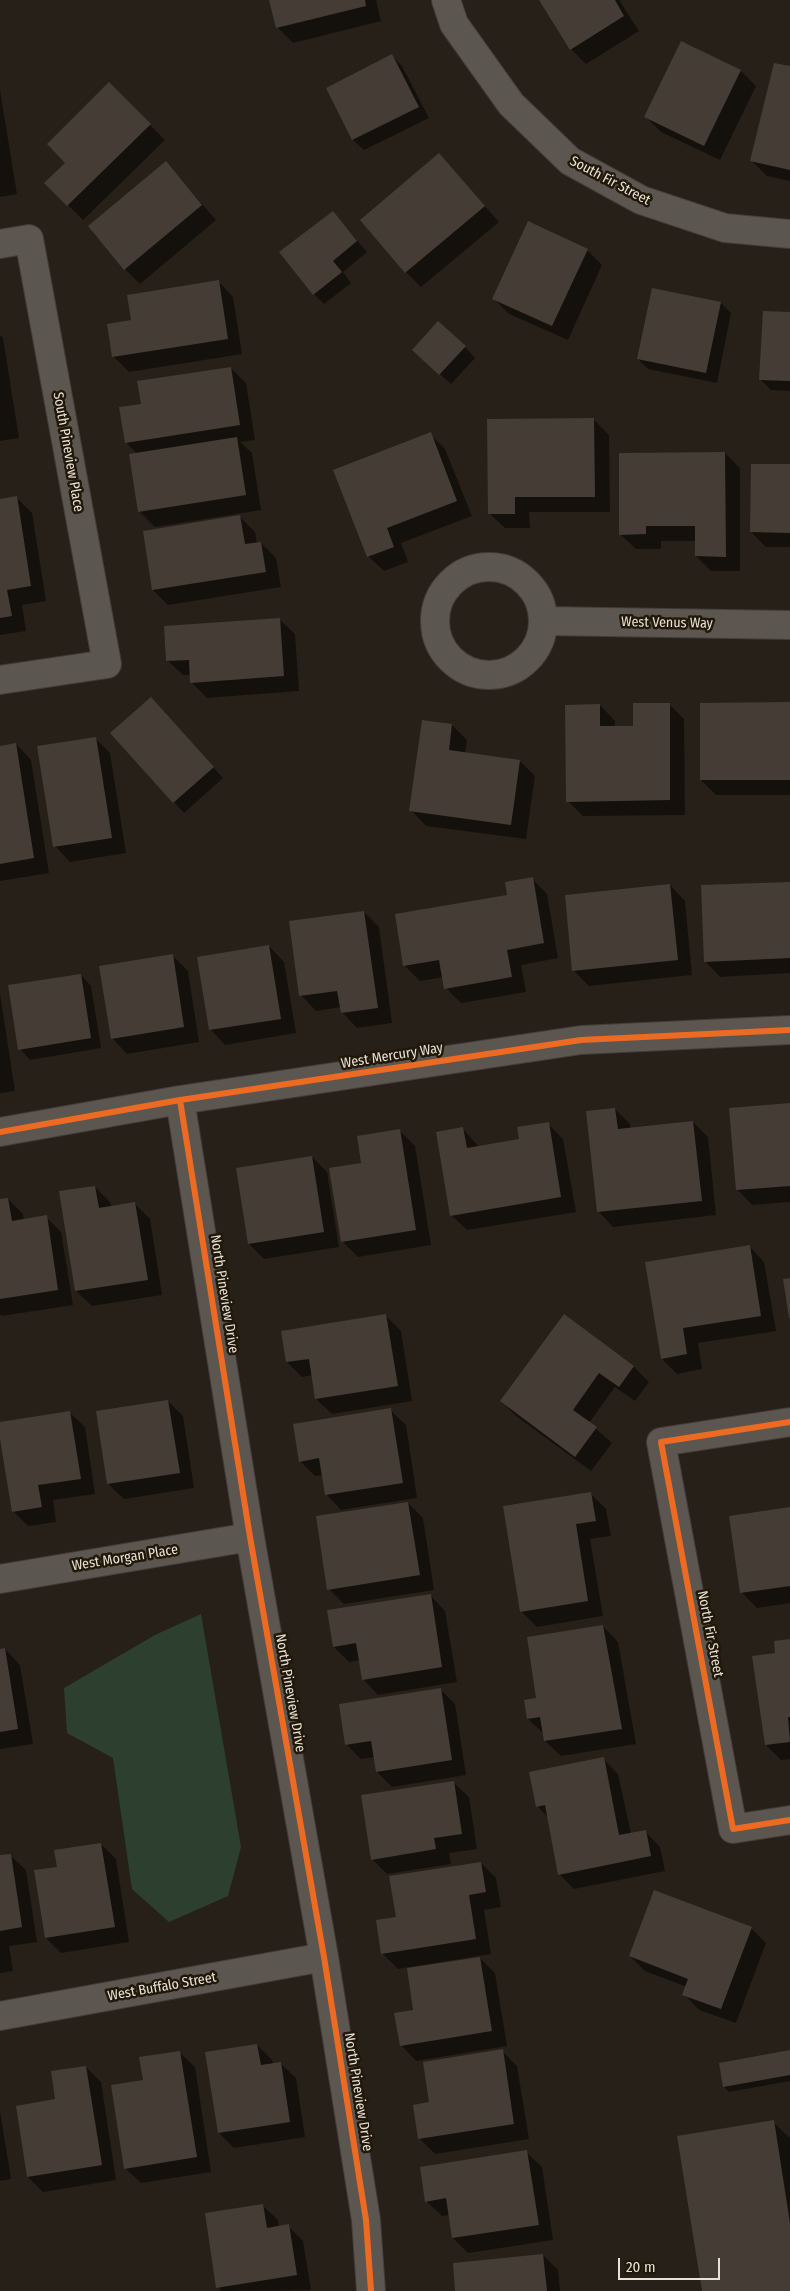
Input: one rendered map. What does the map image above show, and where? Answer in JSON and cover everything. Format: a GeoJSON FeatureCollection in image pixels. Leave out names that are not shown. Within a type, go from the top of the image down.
{"type":"FeatureCollection","features":[{"type":"Feature","properties":{"kind":"street","name":"South Fir Street"},"geometry":{"type":"LineString","coordinates":[[446,0],[454,24],[511,104],[570,161],[641,200],[724,228],[790,234]]}},
{"type":"Feature","properties":{"kind":"street","name":"South Pineview Place"},"geometry":{"type":"LineString","coordinates":[[0,244],[29,240],[107,664],[0,680]]}},
{"type":"Feature","properties":{"kind":"street","name":"West Venus Way"},"geometry":{"type":"LineString","coordinates":[[544,621],[790,625]]}},
{"type":"Feature","properties":{"kind":"street","name":"West Mercury Way"},"geometry":{"type":"LineString","coordinates":[[0,1132],[180,1100],[581,1040],[790,1030]]}},
{"type":"Feature","properties":{"kind":"street","name":"North Pineview Drive"},"geometry":{"type":"LineString","coordinates":[[180,1100],[250,1537],[324,1957],[366,2220],[371,2291]]}},
{"type":"Feature","properties":{"kind":"street","name":"North Fir Street"},"geometry":{"type":"LineString","coordinates":[[790,1422],[662,1442],[734,1829],[790,1820]]}},
{"type":"Feature","properties":{"kind":"street","name":"West Morgan Place"},"geometry":{"type":"LineString","coordinates":[[0,1579],[250,1537]]}},
{"type":"Feature","properties":{"kind":"street","name":"West Buffalo Street"},"geometry":{"type":"LineString","coordinates":[[0,2016],[324,1957]]}},
{"type":"Feature","properties":{"kind":"green space"},"geometry":{"type":"Polygon","coordinates":[[[201,1614],[241,1847],[228,1896],[169,1922],[132,1889],[113,1758],[67,1733],[64,1688],[155,1635],[201,1614]]]}},
{"type":"Feature","properties":{"kind":"building"},"geometry":{"type":"Polygon","coordinates":[[[269,0],[365,0],[366,6],[276,28],[269,0]]]}},
{"type":"Feature","properties":{"kind":"building"},"geometry":{"type":"Polygon","coordinates":[[[539,0],[615,0],[624,16],[570,50],[539,0]]]}},
{"type":"Feature","properties":{"kind":"building"},"geometry":{"type":"Polygon","coordinates":[[[681,41],[741,70],[704,146],[644,117],[681,41]]]}},
{"type":"Feature","properties":{"kind":"building"},"geometry":{"type":"Polygon","coordinates":[[[392,54],[419,107],[352,140],[326,88],[392,54]]]}},
{"type":"Feature","properties":{"kind":"building"},"geometry":{"type":"Polygon","coordinates":[[[774,63],[790,66],[790,170],[750,161],[774,63]]]}},
{"type":"Feature","properties":{"kind":"building"},"geometry":{"type":"Polygon","coordinates":[[[109,82],[151,124],[67,206],[44,183],[65,163],[47,144],[109,82]]]}},
{"type":"Feature","properties":{"kind":"building"},"geometry":{"type":"Polygon","coordinates":[[[439,153],[485,206],[405,273],[360,220],[439,153]]]}},
{"type":"Feature","properties":{"kind":"building"},"geometry":{"type":"Polygon","coordinates":[[[166,161],[202,205],[124,270],[88,226],[166,161]]]}},
{"type":"Feature","properties":{"kind":"building"},"geometry":{"type":"Polygon","coordinates":[[[333,211],[357,241],[333,261],[342,272],[313,295],[279,252],[333,211]]]}},
{"type":"Feature","properties":{"kind":"building"},"geometry":{"type":"Polygon","coordinates":[[[528,221],[588,249],[552,326],[492,299],[528,221]]]}},
{"type":"Feature","properties":{"kind":"building"},"geometry":{"type":"Polygon","coordinates":[[[219,280],[228,339],[112,357],[107,324],[131,320],[127,295],[219,280]]]}},
{"type":"Feature","properties":{"kind":"building"},"geometry":{"type":"Polygon","coordinates":[[[652,288],[721,302],[706,373],[637,359],[652,288]]]}},
{"type":"Feature","properties":{"kind":"building"},"geometry":{"type":"Polygon","coordinates":[[[763,311],[790,312],[790,381],[759,380],[763,311]]]}},
{"type":"Feature","properties":{"kind":"building"},"geometry":{"type":"Polygon","coordinates":[[[438,321],[466,346],[439,375],[412,350],[438,321]]]}},
{"type":"Feature","properties":{"kind":"building"},"geometry":{"type":"Polygon","coordinates":[[[231,367],[240,425],[125,443],[119,407],[141,404],[137,381],[231,367]]]}},
{"type":"Feature","properties":{"kind":"building"},"geometry":{"type":"Polygon","coordinates":[[[594,418],[595,497],[515,497],[515,514],[488,514],[487,419],[594,418]]]}},
{"type":"Feature","properties":{"kind":"building"},"geometry":{"type":"Polygon","coordinates":[[[431,432],[457,501],[387,528],[394,547],[367,557],[333,470],[431,432]]]}},
{"type":"Feature","properties":{"kind":"building"},"geometry":{"type":"Polygon","coordinates":[[[237,437],[246,495],[138,512],[129,454],[237,437]]]}},
{"type":"Feature","properties":{"kind":"building"},"geometry":{"type":"Polygon","coordinates":[[[725,452],[726,557],[695,556],[695,526],[646,526],[646,534],[619,535],[619,453],[725,452]]]}},
{"type":"Feature","properties":{"kind":"building"},"geometry":{"type":"Polygon","coordinates":[[[751,464],[790,464],[790,533],[750,532],[751,464]]]}},
{"type":"Feature","properties":{"kind":"building"},"geometry":{"type":"Polygon","coordinates":[[[17,496],[31,586],[7,590],[12,616],[0,618],[0,499],[17,496]]]}},
{"type":"Feature","properties":{"kind":"building"},"geometry":{"type":"Polygon","coordinates":[[[240,515],[245,544],[261,542],[266,572],[152,590],[143,531],[240,515]]]}},
{"type":"Feature","properties":{"kind":"building"},"geometry":{"type":"Polygon","coordinates":[[[280,618],[284,676],[190,683],[189,660],[166,661],[164,626],[280,618]]]}},
{"type":"Feature","properties":{"kind":"building"},"geometry":{"type":"Polygon","coordinates":[[[151,697],[214,767],[173,803],[110,733],[151,697]]]}},
{"type":"Feature","properties":{"kind":"building"},"geometry":{"type":"Polygon","coordinates":[[[790,702],[790,780],[700,780],[700,703],[790,702]]]}},
{"type":"Feature","properties":{"kind":"building"},"geometry":{"type":"Polygon","coordinates":[[[633,703],[670,703],[670,800],[566,802],[565,705],[600,704],[600,726],[633,726],[633,703]]]}},
{"type":"Feature","properties":{"kind":"building"},"geometry":{"type":"Polygon","coordinates":[[[422,720],[452,724],[449,750],[520,760],[511,825],[409,811],[422,720]]]}},
{"type":"Feature","properties":{"kind":"building"},"geometry":{"type":"Polygon","coordinates":[[[96,737],[112,838],[53,847],[37,746],[96,737]]]}},
{"type":"Feature","properties":{"kind":"building"},"geometry":{"type":"Polygon","coordinates":[[[16,743],[34,858],[0,864],[0,746],[16,743]]]}},
{"type":"Feature","properties":{"kind":"building"},"geometry":{"type":"Polygon","coordinates":[[[533,877],[544,943],[507,950],[512,977],[444,989],[439,960],[403,966],[395,914],[507,895],[505,882],[533,877]]]}},
{"type":"Feature","properties":{"kind":"building"},"geometry":{"type":"Polygon","coordinates":[[[790,882],[790,958],[704,962],[701,885],[790,882]]]}},
{"type":"Feature","properties":{"kind":"building"},"geometry":{"type":"Polygon","coordinates":[[[670,884],[678,960],[572,971],[565,895],[670,884]]]}},
{"type":"Feature","properties":{"kind":"building"},"geometry":{"type":"Polygon","coordinates":[[[364,911],[378,1008],[341,1013],[337,991],[299,996],[289,921],[364,911]]]}},
{"type":"Feature","properties":{"kind":"building"},"geometry":{"type":"Polygon","coordinates":[[[269,945],[281,1019],[209,1030],[197,957],[269,945]]]}},
{"type":"Feature","properties":{"kind":"building"},"geometry":{"type":"Polygon","coordinates":[[[173,954],[184,1027],[111,1039],[99,966],[173,954]]]}},
{"type":"Feature","properties":{"kind":"building"},"geometry":{"type":"Polygon","coordinates":[[[81,974],[91,1038],[18,1050],[8,985],[81,974]]]}},
{"type":"Feature","properties":{"kind":"building"},"geometry":{"type":"Polygon","coordinates":[[[790,1103],[790,1186],[736,1190],[729,1108],[790,1103]]]}},
{"type":"Feature","properties":{"kind":"building"},"geometry":{"type":"Polygon","coordinates":[[[615,1108],[618,1129],[693,1121],[702,1201],[597,1212],[586,1111],[615,1108]]]}},
{"type":"Feature","properties":{"kind":"building"},"geometry":{"type":"Polygon","coordinates":[[[549,1122],[561,1197],[450,1216],[436,1132],[463,1127],[467,1148],[519,1139],[517,1127],[549,1122]]]}},
{"type":"Feature","properties":{"kind":"building"},"geometry":{"type":"Polygon","coordinates":[[[400,1129],[416,1230],[341,1242],[329,1168],[361,1163],[357,1136],[400,1129]]]}},
{"type":"Feature","properties":{"kind":"building"},"geometry":{"type":"Polygon","coordinates":[[[312,1156],[324,1232],[248,1244],[236,1168],[312,1156]]]}},
{"type":"Feature","properties":{"kind":"building"},"geometry":{"type":"Polygon","coordinates":[[[95,1186],[99,1208],[135,1202],[148,1280],[75,1291],[59,1191],[95,1186]]]}},
{"type":"Feature","properties":{"kind":"building"},"geometry":{"type":"Polygon","coordinates":[[[8,1198],[12,1221],[47,1215],[58,1290],[0,1299],[0,1199],[8,1198]]]}},
{"type":"Feature","properties":{"kind":"building"},"geometry":{"type":"Polygon","coordinates":[[[750,1245],[761,1316],[683,1328],[687,1354],[661,1359],[645,1262],[750,1245]]]}},
{"type":"Feature","properties":{"kind":"building"},"geometry":{"type":"Polygon","coordinates":[[[790,1278],[790,1318],[789,1318],[783,1279],[790,1278]]]}},
{"type":"Feature","properties":{"kind":"building"},"geometry":{"type":"Polygon","coordinates":[[[386,1314],[398,1386],[315,1399],[309,1359],[286,1362],[281,1331],[386,1314]]]}},
{"type":"Feature","properties":{"kind":"building"},"geometry":{"type":"Polygon","coordinates":[[[564,1314],[634,1366],[619,1387],[599,1373],[573,1410],[597,1427],[575,1457],[500,1401],[564,1314]]]}},
{"type":"Feature","properties":{"kind":"building"},"geometry":{"type":"Polygon","coordinates":[[[168,1400],[180,1473],[107,1484],[96,1411],[168,1400]]]}},
{"type":"Feature","properties":{"kind":"building"},"geometry":{"type":"Polygon","coordinates":[[[391,1408],[403,1483],[325,1495],[319,1458],[299,1462],[293,1424],[391,1408]]]}},
{"type":"Feature","properties":{"kind":"building"},"geometry":{"type":"Polygon","coordinates":[[[70,1411],[81,1479],[38,1485],[42,1507],[12,1512],[0,1439],[0,1422],[70,1411]]]}},
{"type":"Feature","properties":{"kind":"building"},"geometry":{"type":"Polygon","coordinates":[[[591,1492],[596,1521],[576,1524],[588,1601],[520,1612],[503,1506],[591,1492]]]}},
{"type":"Feature","properties":{"kind":"building"},"geometry":{"type":"Polygon","coordinates":[[[408,1502],[420,1575],[327,1590],[316,1516],[408,1502]]]}},
{"type":"Feature","properties":{"kind":"building"},"geometry":{"type":"Polygon","coordinates":[[[790,1507],[790,1586],[740,1593],[729,1516],[790,1507]]]}},
{"type":"Feature","properties":{"kind":"building"},"geometry":{"type":"Polygon","coordinates":[[[431,1594],[442,1667],[362,1680],[356,1643],[333,1647],[327,1610],[431,1594]]]}},
{"type":"Feature","properties":{"kind":"building"},"geometry":{"type":"Polygon","coordinates":[[[603,1625],[622,1729],[544,1741],[540,1717],[527,1719],[524,1700],[536,1698],[527,1637],[603,1625]]]}},
{"type":"Feature","properties":{"kind":"building"},"geometry":{"type":"Polygon","coordinates":[[[790,1639],[790,1717],[788,1717],[790,1742],[765,1745],[752,1656],[775,1653],[774,1641],[790,1639]]]}},
{"type":"Feature","properties":{"kind":"building"},"geometry":{"type":"Polygon","coordinates":[[[5,1648],[18,1729],[0,1732],[0,1649],[5,1648]]]}},
{"type":"Feature","properties":{"kind":"building"},"geometry":{"type":"Polygon","coordinates":[[[441,1688],[452,1760],[376,1772],[371,1741],[345,1745],[339,1704],[441,1688]]]}},
{"type":"Feature","properties":{"kind":"building"},"geometry":{"type":"Polygon","coordinates":[[[604,1757],[619,1835],[646,1830],[651,1856],[558,1875],[545,1805],[536,1807],[529,1772],[604,1757]]]}},
{"type":"Feature","properties":{"kind":"building"},"geometry":{"type":"Polygon","coordinates":[[[454,1781],[462,1834],[434,1838],[436,1849],[371,1860],[361,1795],[454,1781]]]}},
{"type":"Feature","properties":{"kind":"building"},"geometry":{"type":"Polygon","coordinates":[[[101,1843],[115,1927],[45,1938],[34,1870],[57,1867],[54,1850],[101,1843]]]}},
{"type":"Feature","properties":{"kind":"building"},"geometry":{"type":"Polygon","coordinates":[[[11,1854],[22,1927],[0,1931],[0,1855],[11,1854]]]}},
{"type":"Feature","properties":{"kind":"building"},"geometry":{"type":"Polygon","coordinates":[[[481,1862],[486,1892],[469,1895],[476,1939],[381,1954],[376,1920],[396,1917],[389,1876],[481,1862]]]}},
{"type":"Feature","properties":{"kind":"building"},"geometry":{"type":"Polygon","coordinates":[[[654,1890],[752,1927],[721,2009],[682,1995],[688,1979],[629,1956],[654,1890]]]}},
{"type":"Feature","properties":{"kind":"building"},"geometry":{"type":"Polygon","coordinates":[[[480,1957],[492,2031],[400,2046],[394,2013],[413,2010],[407,1968],[480,1957]]]}},
{"type":"Feature","properties":{"kind":"building"},"geometry":{"type":"Polygon","coordinates":[[[257,2044],[261,2065],[281,2062],[290,2122],[218,2133],[205,2052],[257,2044]]]}},
{"type":"Feature","properties":{"kind":"building"},"geometry":{"type":"Polygon","coordinates":[[[503,2049],[514,2124],[418,2139],[413,2105],[429,2102],[423,2062],[503,2049]]]}},
{"type":"Feature","properties":{"kind":"building"},"geometry":{"type":"Polygon","coordinates":[[[790,2050],[790,2075],[723,2087],[719,2063],[790,2050]]]}},
{"type":"Feature","properties":{"kind":"building"},"geometry":{"type":"Polygon","coordinates":[[[180,2051],[197,2157],[124,2169],[111,2085],[143,2080],[139,2057],[180,2051]]]}},
{"type":"Feature","properties":{"kind":"building"},"geometry":{"type":"Polygon","coordinates":[[[86,2066],[102,2165],[27,2177],[16,2106],[55,2099],[51,2071],[86,2066]]]}},
{"type":"Feature","properties":{"kind":"building"},"geometry":{"type":"Polygon","coordinates":[[[774,2120],[790,2223],[790,2291],[702,2291],[677,2136],[774,2120]]]}},
{"type":"Feature","properties":{"kind":"building"},"geometry":{"type":"Polygon","coordinates":[[[527,2150],[539,2225],[452,2238],[446,2198],[425,2202],[420,2167],[527,2150]]]}},
{"type":"Feature","properties":{"kind":"building"},"geometry":{"type":"Polygon","coordinates":[[[263,2204],[267,2228],[289,2224],[297,2275],[216,2288],[205,2213],[263,2204]]]}},
{"type":"Feature","properties":{"kind":"building"},"geometry":{"type":"Polygon","coordinates":[[[543,2254],[547,2291],[455,2291],[453,2263],[543,2254]]]}},
{"type":"Feature","properties":{"kind":"cycle path"},"geometry":{"type":"LineString","coordinates":[[0,1132],[180,1100],[581,1040],[790,1030]]}},
{"type":"Feature","properties":{"kind":"cycle path"},"geometry":{"type":"LineString","coordinates":[[180,1100],[250,1537],[324,1957],[366,2220],[371,2291]]}},
{"type":"Feature","properties":{"kind":"cycle path"},"geometry":{"type":"LineString","coordinates":[[790,1422],[661,1442],[733,1829],[790,1820]]}}]}
